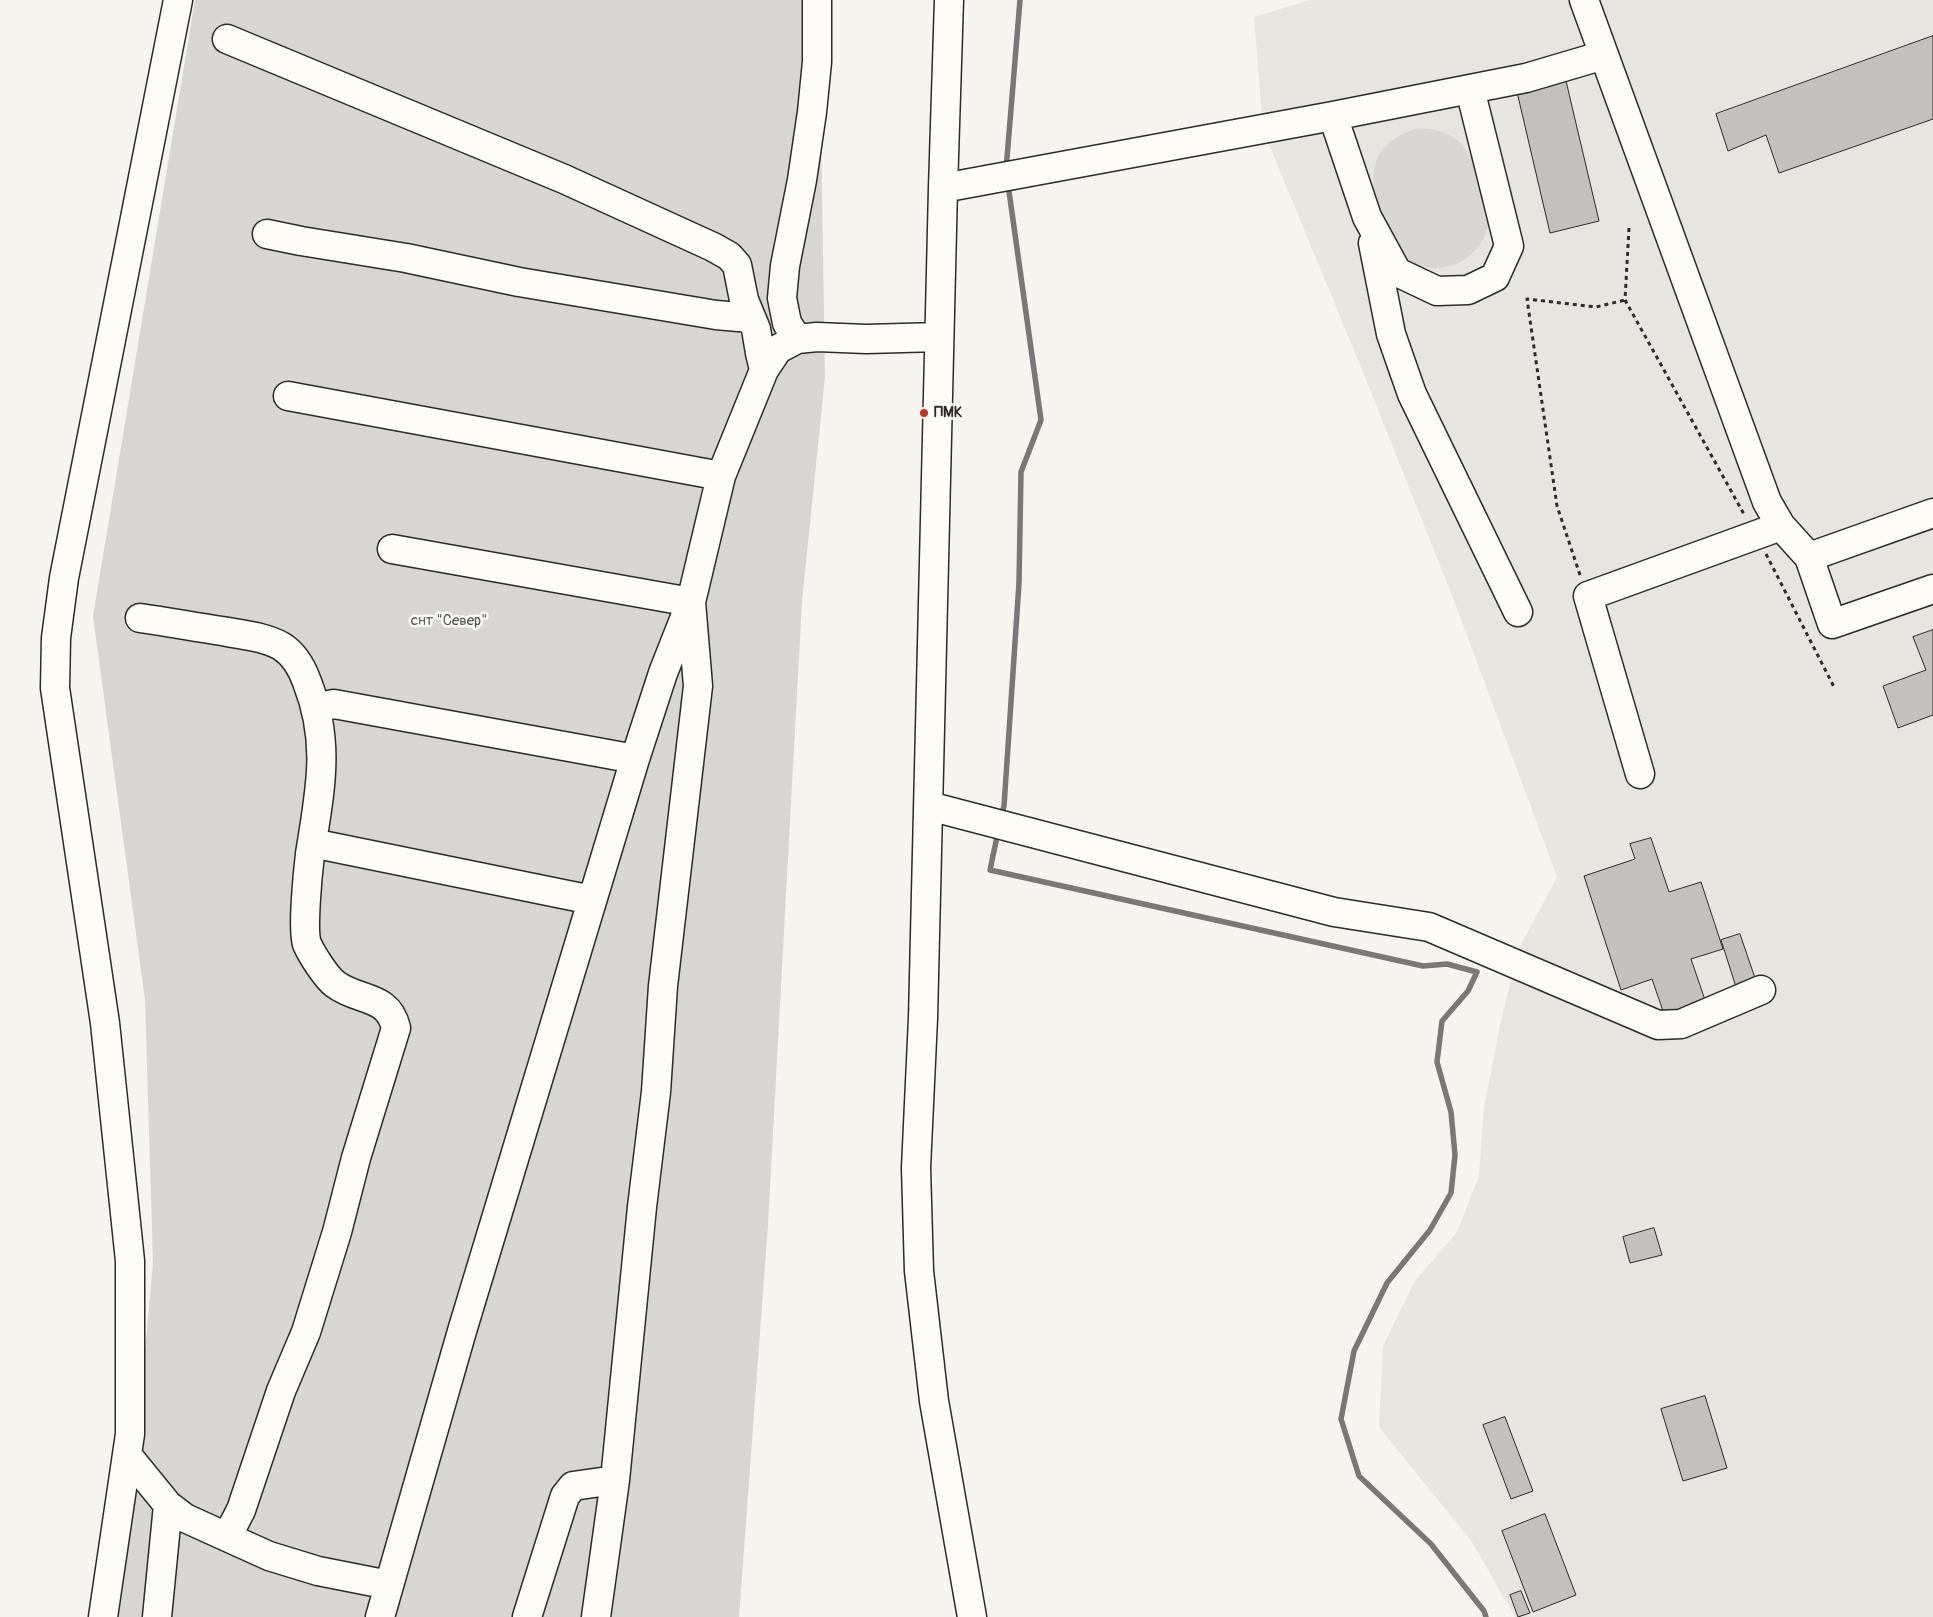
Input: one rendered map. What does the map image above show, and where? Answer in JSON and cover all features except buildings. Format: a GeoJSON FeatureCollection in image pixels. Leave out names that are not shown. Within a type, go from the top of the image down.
{"type":"FeatureCollection","features":[{"type":"Feature","properties":{"kind":"street"},"geometry":{"type":"LineString","coordinates":[[103,1617],[130,1434],[130,1261],[105,1023],[55,688],[56,638],[64,578],[178,0]]}},
{"type":"Feature","properties":{"kind":"street"},"geometry":{"type":"LineString","coordinates":[[797,340],[787,323],[782,298],[785,266],[802,180],[812,112],[817,62],[817,0]]}},
{"type":"Feature","properties":{"kind":"street"},"geometry":{"type":"LineString","coordinates":[[949,0],[939,338],[929,806],[923,1018],[916,1168],[919,1271],[934,1401],[972,1617]]}},
{"type":"Feature","properties":{"kind":"street"},"geometry":{"type":"LineString","coordinates":[[1591,2],[1604,55],[1767,502],[1769,532]]}},
{"type":"Feature","properties":{"kind":"street"},"geometry":{"type":"LineString","coordinates":[[227,39],[564,179],[729,256],[736,265],[744,300],[756,329],[764,370]]}},
{"type":"Feature","properties":{"kind":"street"},"geometry":{"type":"LineString","coordinates":[[943,188],[1333,116],[1526,78],[1604,55]]}},
{"type":"Feature","properties":{"kind":"street"},"geometry":{"type":"LineString","coordinates":[[1367,217],[1397,272],[1437,291],[1468,290],[1494,277],[1508,246],[1470,89]]}},
{"type":"Feature","properties":{"kind":"street"},"geometry":{"type":"LineString","coordinates":[[1333,116],[1367,217],[1391,334],[1412,394],[1518,612]]}},
{"type":"Feature","properties":{"kind":"street"},"geometry":{"type":"LineString","coordinates":[[267,234],[406,258],[519,282],[716,315],[750,318]]}},
{"type":"Feature","properties":{"kind":"street"},"geometry":{"type":"LineString","coordinates":[[380,1617],[462,1331],[635,759],[663,673],[691,602],[721,476],[764,370],[778,348],[797,340],[817,337],[866,339],[939,338]]}},
{"type":"Feature","properties":{"kind":"street"},"geometry":{"type":"LineString","coordinates":[[288,396],[721,476]]}},
{"type":"Feature","properties":{"kind":"street"},"geometry":{"type":"LineString","coordinates":[[1809,557],[1933,513]]}},
{"type":"Feature","properties":{"kind":"street"},"geometry":{"type":"LineString","coordinates":[[1769,532],[1809,557],[1832,624],[1933,589]]}},
{"type":"Feature","properties":{"kind":"street"},"geometry":{"type":"LineString","coordinates":[[1640,774],[1588,596],[1769,532]]}},
{"type":"Feature","properties":{"kind":"street"},"geometry":{"type":"LineString","coordinates":[[392,549],[691,602]]}},
{"type":"Feature","properties":{"kind":"street"},"geometry":{"type":"LineString","coordinates":[[596,1617],[615,1480],[642,1206],[656,1092],[663,986],[698,686],[691,602]]}},
{"type":"Feature","properties":{"kind":"street"},"geometry":{"type":"LineString","coordinates":[[140,618],[260,638],[282,646],[294,656],[304,674],[316,708],[321,730],[322,768],[307,877],[307,943],[324,972],[335,985],[382,1005],[393,1015],[396,1028],[306,1332],[281,1391],[241,1510],[227,1537]]}},
{"type":"Feature","properties":{"kind":"street"},"geometry":{"type":"LineString","coordinates":[[316,708],[334,704],[635,759]]}},
{"type":"Feature","properties":{"kind":"street"},"geometry":{"type":"LineString","coordinates":[[929,806],[1334,912],[1429,927],[1658,1025],[1681,1024],[1761,990]]}},
{"type":"Feature","properties":{"kind":"street"},"geometry":{"type":"LineString","coordinates":[[312,843],[592,900]]}},
{"type":"Feature","properties":{"kind":"street"},"geometry":{"type":"LineString","coordinates":[[128,1456],[168,1505],[184,1518],[269,1556],[318,1571],[389,1585]]}},
{"type":"Feature","properties":{"kind":"street"},"geometry":{"type":"LineString","coordinates":[[528,1617],[566,1496],[573,1486],[615,1480]]}},
{"type":"Feature","properties":{"kind":"street"},"geometry":{"type":"LineString","coordinates":[[157,1617],[168,1505]]}},
{"type":"Feature","properties":{"kind":"path"},"geometry":{"type":"LineString","coordinates":[[1629,228],[1625,300],[1769,532],[1834,687]]}},
{"type":"Feature","properties":{"kind":"path"},"geometry":{"type":"LineString","coordinates":[[1588,596],[1557,506],[1527,298],[1596,307],[1625,300]]}},
{"type":"Feature","properties":{"kind":"shaded area"},"geometry":{"type":"Polygon","coordinates":[[[1310,0],[1933,0],[1933,1617],[1515,1617],[1472,1542],[1379,1427],[1383,1346],[1414,1282],[1457,1232],[1479,1176],[1484,1107],[1500,1025],[1518,950],[1557,877],[1455,603],[1365,377],[1263,130],[1254,17],[1310,0]]]}},
{"type":"Feature","properties":{"kind":"green space","name":"снт \"Север\""},"geometry":{"type":"Polygon","coordinates":[[[195,0],[819,0],[825,377],[802,602],[768,1224],[739,1617],[114,1617],[133,1484],[153,1263],[145,1000],[93,616],[195,0]]]}},
{"type":"Feature","properties":{"kind":"green space"},"geometry":{"type":"Polygon","coordinates":[[[1415,129],[1430,129],[1442,132],[1452,136],[1460,143],[1473,162],[1489,212],[1487,231],[1478,247],[1464,260],[1446,267],[1433,268],[1421,266],[1402,254],[1389,236],[1376,199],[1374,173],[1376,162],[1381,152],[1400,135],[1415,129]]]}},
{"type":"Feature","properties":{"kind":"waterway"},"geometry":{"type":"LineString","coordinates":[[1006,170],[1020,0]]}},
{"type":"Feature","properties":{"kind":"waterway"},"geometry":{"type":"LineString","coordinates":[[1001,818],[1004,806],[1019,583],[1021,472],[1041,420],[1008,184]]}},
{"type":"Feature","properties":{"kind":"waterway"},"geometry":{"type":"LineString","coordinates":[[998,832],[990,870],[1423,966],[1447,964],[1477,972],[1468,991],[1442,1021],[1437,1062],[1451,1112],[1455,1155],[1451,1193],[1430,1230],[1387,1283],[1354,1351],[1341,1419],[1359,1476],[1431,1544],[1484,1611],[1486,1617]]}},
{"type":"Feature","properties":{"kind":"place","name":"ПМК"},"geometry":{"type":"Point","coordinates":[924,413]}}]}
